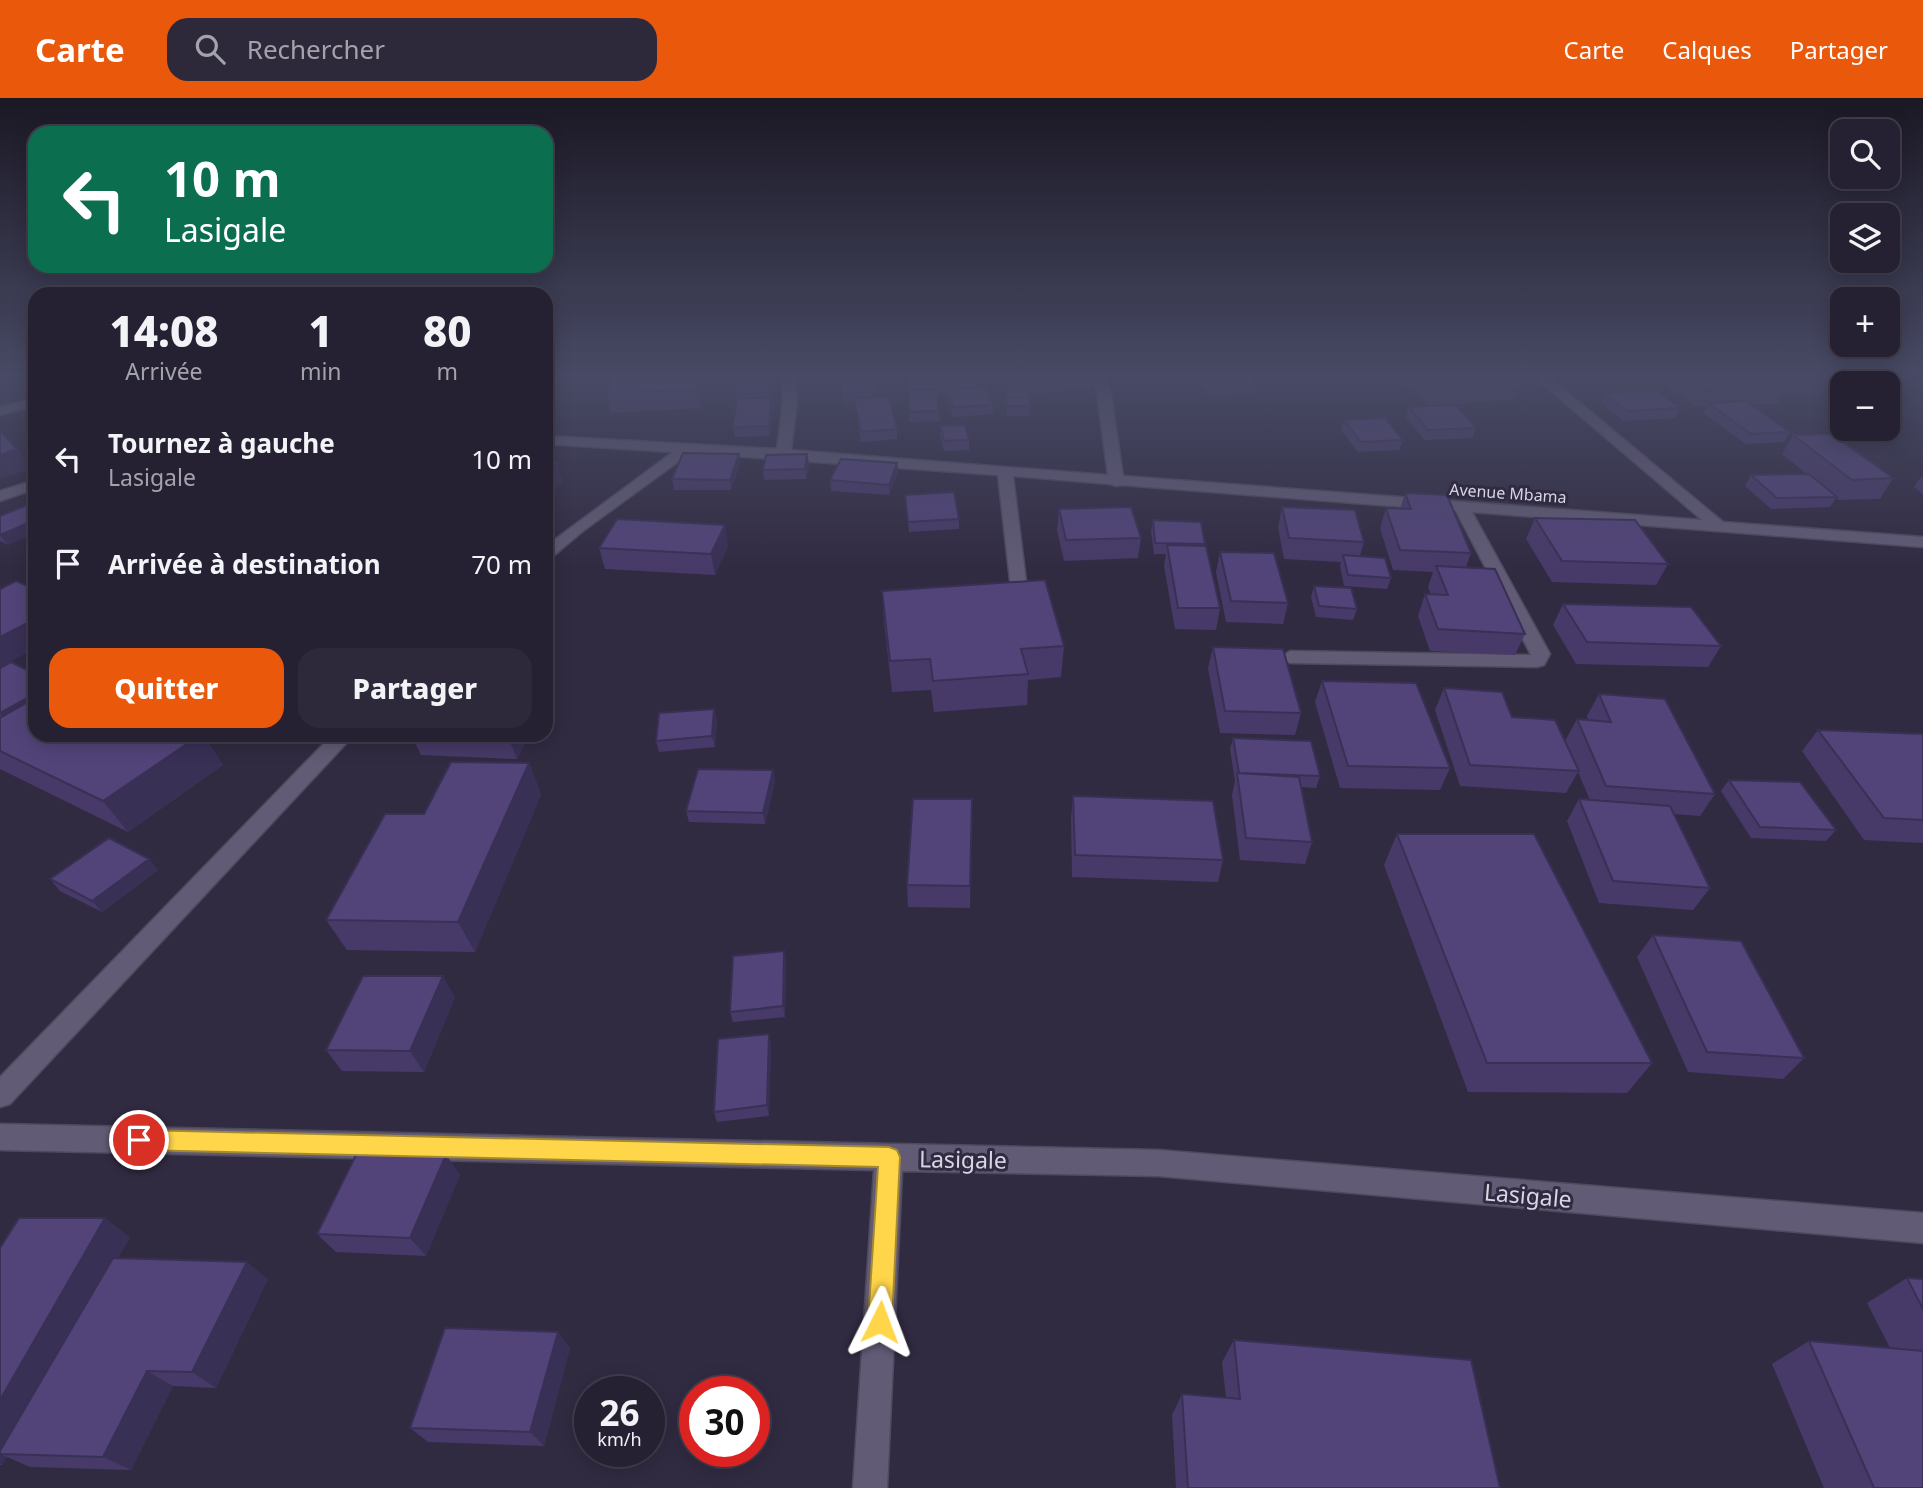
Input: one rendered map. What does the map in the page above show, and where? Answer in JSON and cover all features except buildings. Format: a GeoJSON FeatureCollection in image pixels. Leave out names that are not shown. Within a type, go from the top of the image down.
{"type":"FeatureCollection","features":[{"type":"Feature","properties":{"kind":"street"},"geometry":{"type":"LineString","coordinates":[[783,454],[785,438]]}},
{"type":"Feature","properties":{"kind":"street"},"geometry":{"type":"LineString","coordinates":[[1110,438],[1116,482]]}},
{"type":"Feature","properties":{"kind":"street"},"geometry":{"type":"LineString","coordinates":[[1614,438],[1720,527]]}},
{"type":"Feature","properties":{"kind":"street","name":"Avenue Mbama"},"geometry":{"type":"LineString","coordinates":[[553,441],[783,454],[1116,482],[1923,542]]}},
{"type":"Feature","properties":{"kind":"street"},"geometry":{"type":"LineString","coordinates":[[553,548],[685,450]]}},
{"type":"Feature","properties":{"kind":"street"},"geometry":{"type":"LineString","coordinates":[[1005,472],[1019,589]]}},
{"type":"Feature","properties":{"kind":"street"},"geometry":{"type":"LineString","coordinates":[[0,496],[28,486]]}},
{"type":"Feature","properties":{"kind":"street"},"geometry":{"type":"LineString","coordinates":[[1290,657],[1537,661],[1541,654],[1462,507]]}},
{"type":"Feature","properties":{"kind":"street"},"geometry":{"type":"LineString","coordinates":[[0,1095],[337,742]]}},
{"type":"Feature","properties":{"kind":"street","name":"Lasigale"},"geometry":{"type":"LineString","coordinates":[[0,1137],[1158,1163],[1923,1228]]}},
{"type":"Feature","properties":{"kind":"street"},"geometry":{"type":"LineString","coordinates":[[870,1488],[889,1157]]}},
{"type":"Feature","properties":{"kind":"route"},"geometry":{"type":"LineString","coordinates":[[139,1140],[889,1157],[880,1322]]}}]}
